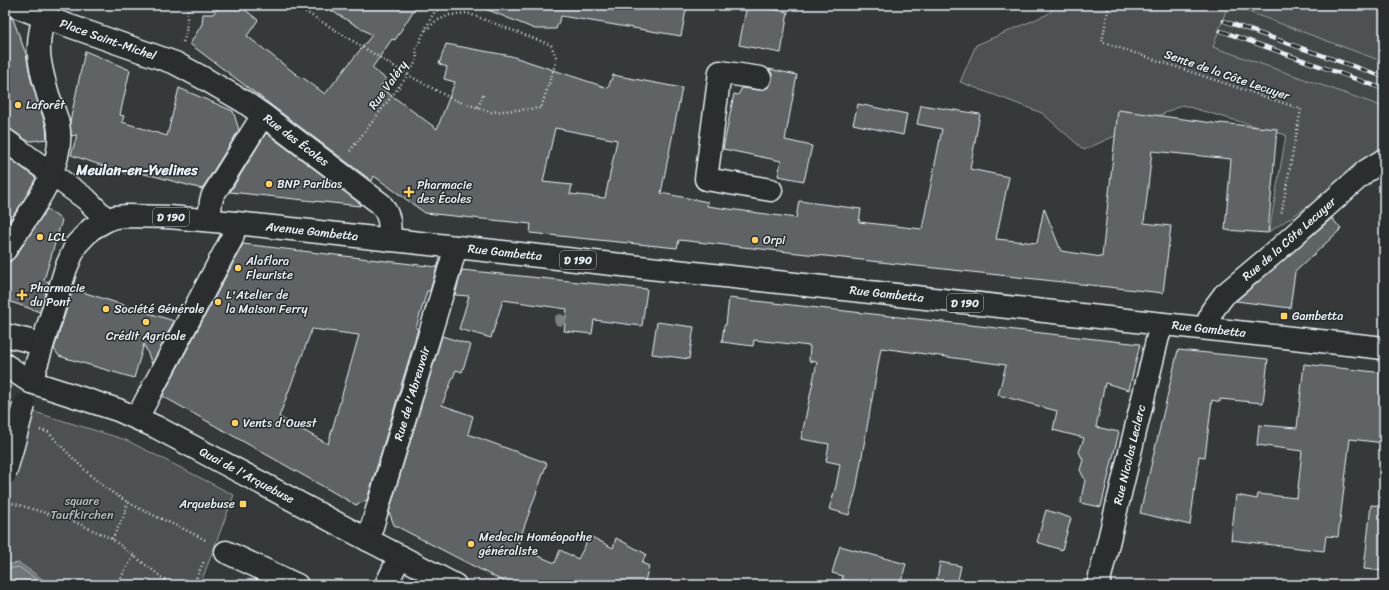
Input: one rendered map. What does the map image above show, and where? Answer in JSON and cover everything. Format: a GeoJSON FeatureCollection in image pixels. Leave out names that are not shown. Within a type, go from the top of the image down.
{"type":"FeatureCollection","features":[{"type":"Feature","properties":{"kind":"main road","name":"Place Saint-Michel"},"geometry":{"type":"LineString","coordinates":[[17,6],[175,63]]}},
{"type":"Feature","properties":{"kind":"main road"},"geometry":{"type":"LineString","coordinates":[[5,250],[43,192],[52,174],[57,158],[59,143],[58,123],[48,94],[38,48],[44,17]]}},
{"type":"Feature","properties":{"kind":"main road","name":"Rue des Écoles"},"geometry":{"type":"LineString","coordinates":[[175,63],[226,91],[263,115],[381,204],[387,212],[390,223],[389,240]]}},
{"type":"Feature","properties":{"kind":"main road"},"geometry":{"type":"LineString","coordinates":[[760,78],[720,72],[706,179],[771,190]]}},
{"type":"Feature","properties":{"kind":"main road"},"geometry":{"type":"LineString","coordinates":[[208,220],[210,201],[213,195],[263,115]]}},
{"type":"Feature","properties":{"kind":"main road"},"geometry":{"type":"LineString","coordinates":[[5,140],[86,199],[107,220],[91,229],[76,245],[60,283],[5,474]]}},
{"type":"Feature","properties":{"kind":"main road","name":"Rue de la Côte Lecuyer"},"geometry":{"type":"LineString","coordinates":[[1206,328],[1212,311],[1224,295],[1274,253],[1366,171],[1384,160]]}},
{"type":"Feature","properties":{"kind":"main road","name":"D 190"},"geometry":{"type":"LineString","coordinates":[[107,220],[115,217],[127,216],[169,217],[236,223]]}},
{"type":"Feature","properties":{"kind":"main road"},"geometry":{"type":"LineString","coordinates":[[136,418],[232,238],[236,223]]}},
{"type":"Feature","properties":{"kind":"main road","name":"Avenue Gambetta"},"geometry":{"type":"LineString","coordinates":[[236,223],[389,240]]}},
{"type":"Feature","properties":{"kind":"main road","name":"Rue Gambetta"},"geometry":{"type":"LineString","coordinates":[[389,240],[1384,348]]}},
{"type":"Feature","properties":{"kind":"main road","name":"Rue de l'Abreuvoir"},"geometry":{"type":"LineString","coordinates":[[368,540],[456,247]]}},
{"type":"Feature","properties":{"kind":"main road","name":"Rue Nicolas Leclerc"},"geometry":{"type":"LineString","coordinates":[[1098,585],[1161,324]]}},
{"type":"Feature","properties":{"kind":"main road"},"geometry":{"type":"LineString","coordinates":[[5,335],[37,363]]}},
{"type":"Feature","properties":{"kind":"main road"},"geometry":{"type":"LineString","coordinates":[[5,361],[37,363]]}},
{"type":"Feature","properties":{"kind":"main road"},"geometry":{"type":"LineString","coordinates":[[5,365],[37,363]]}},
{"type":"Feature","properties":{"kind":"main road","name":"Quai de l'Arquebuse"},"geometry":{"type":"LineString","coordinates":[[37,363],[94,402],[136,418],[180,439],[455,585]]}},
{"type":"Feature","properties":{"kind":"main road"},"geometry":{"type":"LineString","coordinates":[[219,548],[297,585]]}},
{"type":"Feature","properties":{"kind":"main road"},"geometry":{"type":"LineString","coordinates":[[386,585],[400,556]]}},
{"type":"Feature","properties":{"kind":"path"},"geometry":{"type":"LineString","coordinates":[[186,34],[188,5]]}},
{"type":"Feature","properties":{"kind":"path"},"geometry":{"type":"LineString","coordinates":[[282,5],[306,12],[408,75],[454,100],[491,112],[541,108],[557,59],[551,45],[467,13],[450,15],[436,21],[426,30]]}},
{"type":"Feature","properties":{"kind":"path","name":"Rue Valéry"},"geometry":{"type":"LineString","coordinates":[[336,170],[408,75],[417,60],[416,49],[434,14],[442,5]]}},
{"type":"Feature","properties":{"kind":"path","name":"Sente de la Côte Lecuyer"},"geometry":{"type":"LineString","coordinates":[[1109,5],[1102,42],[1301,109],[1280,216]]}},
{"type":"Feature","properties":{"kind":"path"},"geometry":{"type":"LineString","coordinates":[[478,108],[483,95]]}},
{"type":"Feature","properties":{"kind":"path"},"geometry":{"type":"LineString","coordinates":[[48,432],[89,475],[115,495],[219,548],[192,585]]}},
{"type":"Feature","properties":{"kind":"path"},"geometry":{"type":"LineString","coordinates":[[5,501],[74,521],[112,539],[172,585]]}},
{"type":"Feature","properties":{"kind":"path"},"geometry":{"type":"LineString","coordinates":[[112,539],[123,518],[128,502]]}},
{"type":"Feature","properties":{"kind":"path"},"geometry":{"type":"LineString","coordinates":[[116,585],[134,556]]}},
{"type":"Feature","properties":{"kind":"shaded area"},"geometry":{"type":"Polygon","coordinates":[[[1228,5],[1384,62],[1384,107],[1213,47],[1228,5]]]}},
{"type":"Feature","properties":{"kind":"green space"},"geometry":{"type":"Polygon","coordinates":[[[1056,5],[1228,5],[1213,47],[1384,107],[1384,156],[1269,232],[1286,135],[1182,105],[1084,150],[1042,113],[960,82],[976,45],[1048,14],[1056,5]]]}},
{"type":"Feature","properties":{"kind":"green space"},"geometry":{"type":"Polygon","coordinates":[[[1230,5],[1384,5],[1384,62],[1230,5]]]}},
{"type":"Feature","properties":{"kind":"green space","name":"square Taufkirchen"},"geometry":{"type":"Polygon","coordinates":[[[5,403],[126,440],[234,495],[200,585],[51,585],[19,563],[5,565],[5,403]]]}},
{"type":"Feature","properties":{"kind":"water"},"geometry":{"type":"Polygon","coordinates":[[[19,563],[51,585],[5,585],[5,565],[19,563]]]}},
{"type":"Feature","properties":{"kind":"building"},"geometry":{"type":"Polygon","coordinates":[[[220,5],[239,5],[258,20],[247,36],[301,78],[302,77],[325,94],[372,35],[322,5],[417,5],[395,40],[392,39],[372,68],[386,79],[380,87],[437,129],[455,82],[444,79],[447,67],[439,64],[446,44],[511,56],[608,88],[613,75],[682,88],[661,193],[708,202],[707,206],[796,218],[799,201],[861,209],[859,222],[922,229],[942,129],[917,124],[921,105],[980,114],[970,169],[1009,177],[996,239],[1037,243],[1044,208],[1061,251],[1102,257],[1118,110],[1220,124],[1277,129],[1268,233],[1225,230],[1231,159],[1152,151],[1144,223],[1171,226],[1163,293],[679,240],[677,248],[530,233],[531,224],[425,213],[374,176],[372,181],[190,44],[202,24],[203,14],[213,14],[220,5]],[[555,128],[543,182],[572,185],[570,194],[605,198],[617,140],[555,128]]]}},
{"type":"Feature","properties":{"kind":"building"},"geometry":{"type":"Polygon","coordinates":[[[478,5],[687,5],[681,36],[561,16],[556,29],[535,29],[478,5]]]}},
{"type":"Feature","properties":{"kind":"building"},"geometry":{"type":"Polygon","coordinates":[[[747,5],[788,12],[781,53],[739,45],[747,5]]]}},
{"type":"Feature","properties":{"kind":"building"},"geometry":{"type":"Polygon","coordinates":[[[5,14],[13,19],[26,54],[31,80],[46,126],[47,139],[31,141],[26,140],[12,130],[5,128],[5,14]]]}},
{"type":"Feature","properties":{"kind":"building"},"geometry":{"type":"Polygon","coordinates":[[[85,51],[130,70],[120,115],[124,116],[122,122],[167,136],[179,88],[233,111],[239,130],[202,189],[154,176],[128,171],[127,174],[71,155],[77,135],[71,136],[70,122],[85,51]]]}},
{"type":"Feature","properties":{"kind":"building"},"geometry":{"type":"Polygon","coordinates":[[[769,69],[797,75],[785,140],[812,146],[804,181],[778,176],[781,161],[723,149],[734,94],[738,95],[742,88],[758,90],[765,89],[770,86],[772,74],[769,69]]]}},
{"type":"Feature","properties":{"kind":"building"},"geometry":{"type":"Polygon","coordinates":[[[858,104],[907,114],[903,135],[853,124],[858,104]]]}},
{"type":"Feature","properties":{"kind":"building"},"geometry":{"type":"Polygon","coordinates":[[[266,133],[361,204],[360,206],[230,192],[266,133]]]}},
{"type":"Feature","properties":{"kind":"building"},"geometry":{"type":"Polygon","coordinates":[[[5,155],[36,178],[24,200],[5,227],[5,155]]]}},
{"type":"Feature","properties":{"kind":"building"},"geometry":{"type":"Polygon","coordinates":[[[47,209],[62,220],[44,280],[49,282],[40,312],[5,300],[5,262],[11,261],[15,257],[47,209]]]}},
{"type":"Feature","properties":{"kind":"building"},"geometry":{"type":"Polygon","coordinates":[[[1332,218],[1341,229],[1295,272],[1290,308],[1236,301],[1332,218]]]}},
{"type":"Feature","properties":{"kind":"building"},"geometry":{"type":"Polygon","coordinates":[[[243,244],[437,267],[430,291],[427,291],[416,328],[418,329],[367,500],[356,505],[164,397],[163,395],[243,244]],[[312,329],[279,417],[328,444],[359,335],[312,329]]]}},
{"type":"Feature","properties":{"kind":"building"},"geometry":{"type":"Polygon","coordinates":[[[462,270],[647,289],[642,326],[594,320],[592,334],[564,331],[567,309],[503,300],[491,338],[459,329],[469,296],[455,295],[462,270]]]}},
{"type":"Feature","properties":{"kind":"building"},"geometry":{"type":"Polygon","coordinates":[[[73,289],[174,321],[152,364],[144,344],[134,378],[59,356],[54,349],[73,289]]]}},
{"type":"Feature","properties":{"kind":"building"},"geometry":{"type":"Polygon","coordinates":[[[729,298],[1140,344],[1129,390],[1105,383],[1096,427],[1119,432],[1101,507],[1080,503],[1085,480],[1080,470],[1083,460],[1079,452],[1084,438],[1053,430],[1057,411],[998,395],[1006,365],[881,348],[856,490],[849,515],[829,509],[836,486],[840,464],[826,461],[829,444],[801,439],[817,362],[809,361],[810,346],[754,340],[753,346],[722,342],[724,325],[726,325],[729,298]]]}},
{"type":"Feature","properties":{"kind":"building"},"geometry":{"type":"Polygon","coordinates":[[[657,322],[694,327],[689,359],[652,354],[657,322]]]}},
{"type":"Feature","properties":{"kind":"building"},"geometry":{"type":"Polygon","coordinates":[[[442,336],[471,345],[462,372],[456,370],[442,405],[473,416],[468,434],[547,463],[517,547],[555,563],[560,550],[578,559],[590,536],[613,548],[616,538],[646,554],[642,563],[649,566],[644,585],[510,585],[394,525],[389,512],[442,336]]]}},
{"type":"Feature","properties":{"kind":"building"},"geometry":{"type":"Polygon","coordinates":[[[1178,350],[1268,359],[1263,403],[1220,399],[1220,402],[1212,400],[1205,457],[1199,456],[1190,525],[1140,513],[1178,350]]]}},
{"type":"Feature","properties":{"kind":"building"},"geometry":{"type":"Polygon","coordinates":[[[1304,364],[1384,373],[1384,443],[1350,439],[1338,537],[1326,536],[1324,551],[1231,540],[1236,495],[1257,499],[1258,494],[1297,498],[1302,451],[1257,445],[1259,425],[1297,428],[1304,364]]]}},
{"type":"Feature","properties":{"kind":"building"},"geometry":{"type":"Polygon","coordinates":[[[1371,505],[1384,506],[1384,571],[1364,569],[1371,505]]]}},
{"type":"Feature","properties":{"kind":"building"},"geometry":{"type":"Polygon","coordinates":[[[1046,510],[1071,518],[1062,550],[1037,542],[1046,510]]]}},
{"type":"Feature","properties":{"kind":"building"},"geometry":{"type":"Polygon","coordinates":[[[840,546],[906,564],[900,585],[862,585],[842,579],[843,576],[832,573],[840,546]]]}},
{"type":"Feature","properties":{"kind":"building"},"geometry":{"type":"Polygon","coordinates":[[[940,562],[961,566],[957,585],[936,585],[940,562]]]}},
{"type":"Feature","properties":{"kind":"railway"},"geometry":{"type":"LineString","coordinates":[[1224,21],[1384,77]]}},
{"type":"Feature","properties":{"kind":"railway"},"geometry":{"type":"LineString","coordinates":[[1221,31],[1384,89]]}},
{"type":"Feature","properties":{"kind":"place","name":"Laforêt"},"geometry":{"type":"Point","coordinates":[18,105]}},
{"type":"Feature","properties":{"kind":"place","name":"BNP Paribas"},"geometry":{"type":"Point","coordinates":[269,184]}},
{"type":"Feature","properties":{"kind":"place","name":"Pharmacie des Écoles"},"geometry":{"type":"Point","coordinates":[409,192]}},
{"type":"Feature","properties":{"kind":"place","name":"LCL"},"geometry":{"type":"Point","coordinates":[40,237]}},
{"type":"Feature","properties":{"kind":"place","name":"Orpi"},"geometry":{"type":"Point","coordinates":[755,240]}},
{"type":"Feature","properties":{"kind":"place","name":"Alaflora Fleuriste"},"geometry":{"type":"Point","coordinates":[238,268]}},
{"type":"Feature","properties":{"kind":"place","name":"Pharmacie du Pont"},"geometry":{"type":"Point","coordinates":[22,295]}},
{"type":"Feature","properties":{"kind":"place","name":"L'Atelier de la Maison Ferry"},"geometry":{"type":"Point","coordinates":[218,302]}},
{"type":"Feature","properties":{"kind":"place","name":"Société Générale"},"geometry":{"type":"Point","coordinates":[106,309]}},
{"type":"Feature","properties":{"kind":"place","name":"Gambetta"},"geometry":{"type":"Point","coordinates":[1284,316]}},
{"type":"Feature","properties":{"kind":"place","name":"Crédit Agricole"},"geometry":{"type":"Point","coordinates":[146,322]}},
{"type":"Feature","properties":{"kind":"place","name":"Vents d'Ouest"},"geometry":{"type":"Point","coordinates":[235,423]}},
{"type":"Feature","properties":{"kind":"place","name":"Arquebuse"},"geometry":{"type":"Point","coordinates":[243,504]}},
{"type":"Feature","properties":{"kind":"place","name":"Medecin Homéopathe généraliste"},"geometry":{"type":"Point","coordinates":[471,544]}},
{"type":"Feature","properties":{"kind":"district","name":"Meulan-en-Yvelines"},"geometry":{"type":"Point","coordinates":[137,170]}}]}
